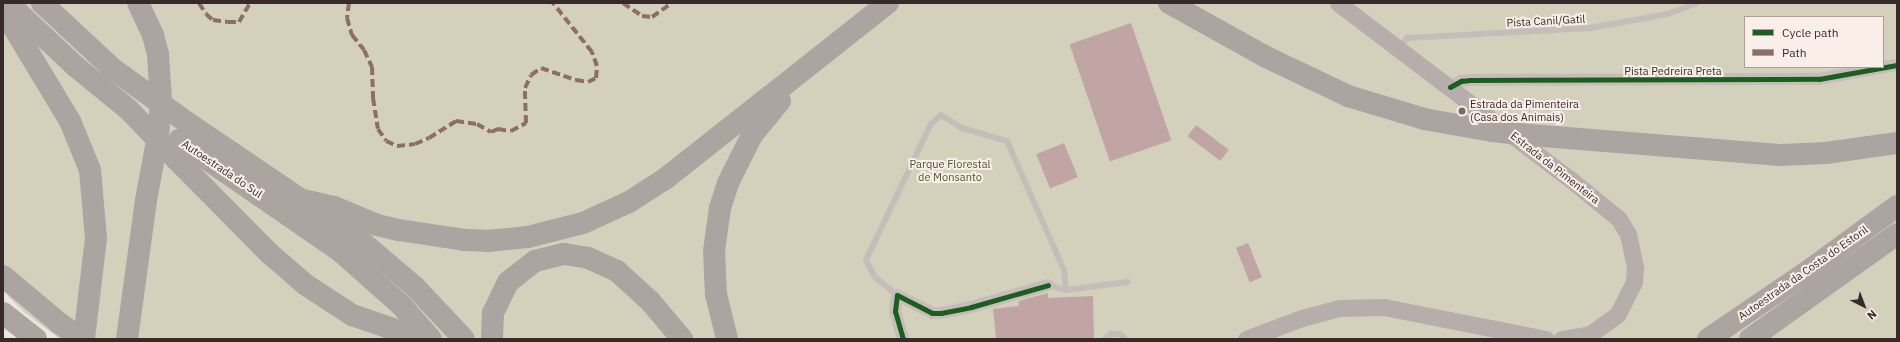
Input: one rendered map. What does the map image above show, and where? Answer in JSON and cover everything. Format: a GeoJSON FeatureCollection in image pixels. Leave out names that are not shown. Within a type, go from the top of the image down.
{"type":"FeatureCollection","features":[{"type":"Feature","properties":{"kind":"highway"},"geometry":{"type":"LineString","coordinates":[[8,3],[70,61],[128,109],[181,140],[287,269],[352,315],[422,339]]}},
{"type":"Feature","properties":{"kind":"highway","name":"Autoestrada do Sul"},"geometry":{"type":"LineString","coordinates":[[42,3],[113,69],[181,140],[340,251],[400,305],[432,339]]}},
{"type":"Feature","properties":{"kind":"highway"},"geometry":{"type":"LineString","coordinates":[[127,339],[136,272],[158,136],[161,101],[158,54],[145,14],[138,3]]}},
{"type":"Feature","properties":{"kind":"highway"},"geometry":{"type":"LineString","coordinates":[[299,199],[334,207],[384,227],[464,240],[487,241],[528,237],[583,223],[629,202],[665,179],[888,3]]}},
{"type":"Feature","properties":{"kind":"highway"},"geometry":{"type":"LineString","coordinates":[[727,339],[716,294],[714,251],[720,208],[739,159],[766,115],[813,69],[902,3]]}},
{"type":"Feature","properties":{"kind":"highway"},"geometry":{"type":"LineString","coordinates":[[1169,3],[1322,85],[1373,105],[1456,126],[1530,135],[1780,155],[1826,153],[1897,143]]}},
{"type":"Feature","properties":{"kind":"highway"},"geometry":{"type":"LineString","coordinates":[[3,10],[27,54],[63,109],[80,144],[90,170],[94,211],[95,260],[83,339],[3,276]]}},
{"type":"Feature","properties":{"kind":"highway","name":"Autoestrada do Sul"},"geometry":{"type":"LineString","coordinates":[[181,140],[299,199],[374,251],[458,332]]}},
{"type":"Feature","properties":{"kind":"highway","name":"Autoestrada da Costa do Estoril"},"geometry":{"type":"LineString","coordinates":[[1708,339],[1811,269],[1897,206]]}},
{"type":"Feature","properties":{"kind":"highway","name":"Autoestrada da Costa do Estoril"},"geometry":{"type":"LineString","coordinates":[[1750,339],[1897,234]]}},
{"type":"Feature","properties":{"kind":"highway"},"geometry":{"type":"LineString","coordinates":[[492,339],[493,313],[508,282],[535,261],[564,254],[588,258],[617,271],[650,301],[682,339]]}},
{"type":"Feature","properties":{"kind":"highway"},"geometry":{"type":"LineString","coordinates":[[3,313],[36,339]]}},
{"type":"Feature","properties":{"kind":"main road","name":"Estrada da Pimenteira"},"geometry":{"type":"LineString","coordinates":[[1338,3],[1450,87],[1606,208],[1618,219],[1628,234],[1635,267],[1634,282],[1618,314],[1590,334],[1560,339]]}},
{"type":"Feature","properties":{"kind":"main road"},"geometry":{"type":"LineString","coordinates":[[1246,339],[1302,318],[1340,308],[1384,307],[1430,314],[1535,339],[1546,339]]}},
{"type":"Feature","properties":{"kind":"street","name":"Pista Pedreira Preta"},"geometry":{"type":"LineString","coordinates":[[1884,68],[1897,65]]}},
{"type":"Feature","properties":{"kind":"street","name":"Pista Pedreira Preta"},"geometry":{"type":"LineString","coordinates":[[1450,87],[1461,81],[1470,80],[1819,80],[1881,68]]}},
{"type":"Feature","properties":{"kind":"street"},"geometry":{"type":"LineString","coordinates":[[903,339],[895,311],[897,295],[932,313],[941,313],[1048,285]]}},
{"type":"Feature","properties":{"kind":"lane","name":"Pista Canil/Gatil"},"geometry":{"type":"LineString","coordinates":[[1399,49],[1407,38],[1590,28],[1668,14],[1696,3]]}},
{"type":"Feature","properties":{"kind":"lane"},"geometry":{"type":"LineString","coordinates":[[897,295],[875,278],[866,260],[931,124],[941,115],[962,128],[1007,141],[1064,270],[1066,290]]}},
{"type":"Feature","properties":{"kind":"lane"},"geometry":{"type":"LineString","coordinates":[[1048,285],[1066,290],[1127,282]]}},
{"type":"Feature","properties":{"kind":"lane"},"geometry":{"type":"LineString","coordinates":[[1105,339],[1115,334],[1125,339]]}},
{"type":"Feature","properties":{"kind":"green space","name":"Parque Florestal de Monsanto"},"geometry":{"type":"Polygon","coordinates":[[[3,3],[1897,3],[1897,339],[60,339],[25,313],[3,291],[3,3]]]}},
{"type":"Feature","properties":{"kind":"building"},"geometry":{"type":"Polygon","coordinates":[[[1131,23],[1171,140],[1110,161],[1070,44],[1131,23]]]}},
{"type":"Feature","properties":{"kind":"building"},"geometry":{"type":"Polygon","coordinates":[[[1196,125],[1229,150],[1220,161],[1188,136],[1196,125]]]}},
{"type":"Feature","properties":{"kind":"building"},"geometry":{"type":"Polygon","coordinates":[[[1064,143],[1078,177],[1050,189],[1036,154],[1064,143]]]}},
{"type":"Feature","properties":{"kind":"building"},"geometry":{"type":"Polygon","coordinates":[[[1248,243],[1262,277],[1250,282],[1236,248],[1248,243]]]}},
{"type":"Feature","properties":{"kind":"building"},"geometry":{"type":"Polygon","coordinates":[[[1048,293],[1048,298],[1093,296],[1094,339],[996,339],[993,309],[1019,306],[1018,302],[1022,300],[1048,293]]]}},
{"type":"Feature","properties":{"kind":"marked path"},"geometry":{"type":"LineString","coordinates":[[199,3],[206,14],[213,20],[228,22],[239,22],[250,3]]}},
{"type":"Feature","properties":{"kind":"marked path"},"geometry":{"type":"LineString","coordinates":[[349,3],[347,18],[352,35],[364,50],[372,67],[373,98],[378,129],[386,141],[397,146],[415,144],[429,138],[456,121],[477,124],[491,132],[498,129],[511,131],[526,123],[525,88],[531,75],[541,68],[576,80],[588,82],[596,78],[597,66],[592,52],[553,3]]}},
{"type":"Feature","properties":{"kind":"marked path"},"geometry":{"type":"LineString","coordinates":[[623,3],[642,16],[652,17],[672,3]]}},
{"type":"Feature","properties":{"kind":"cycle path"},"geometry":{"type":"LineString","coordinates":[[1884,67],[1897,65]]}},
{"type":"Feature","properties":{"kind":"cycle path"},"geometry":{"type":"LineString","coordinates":[[1450,87],[1461,81],[1470,80],[1819,79],[1880,68]]}},
{"type":"Feature","properties":{"kind":"cycle path"},"geometry":{"type":"LineString","coordinates":[[903,339],[895,311],[897,295],[932,313],[941,313],[971,307],[1048,285]]}},
{"type":"Feature","properties":{"kind":"place","name":"Estrada da Pimenteira (Casa dos Animais)"},"geometry":{"type":"Point","coordinates":[1462,111]}}]}
